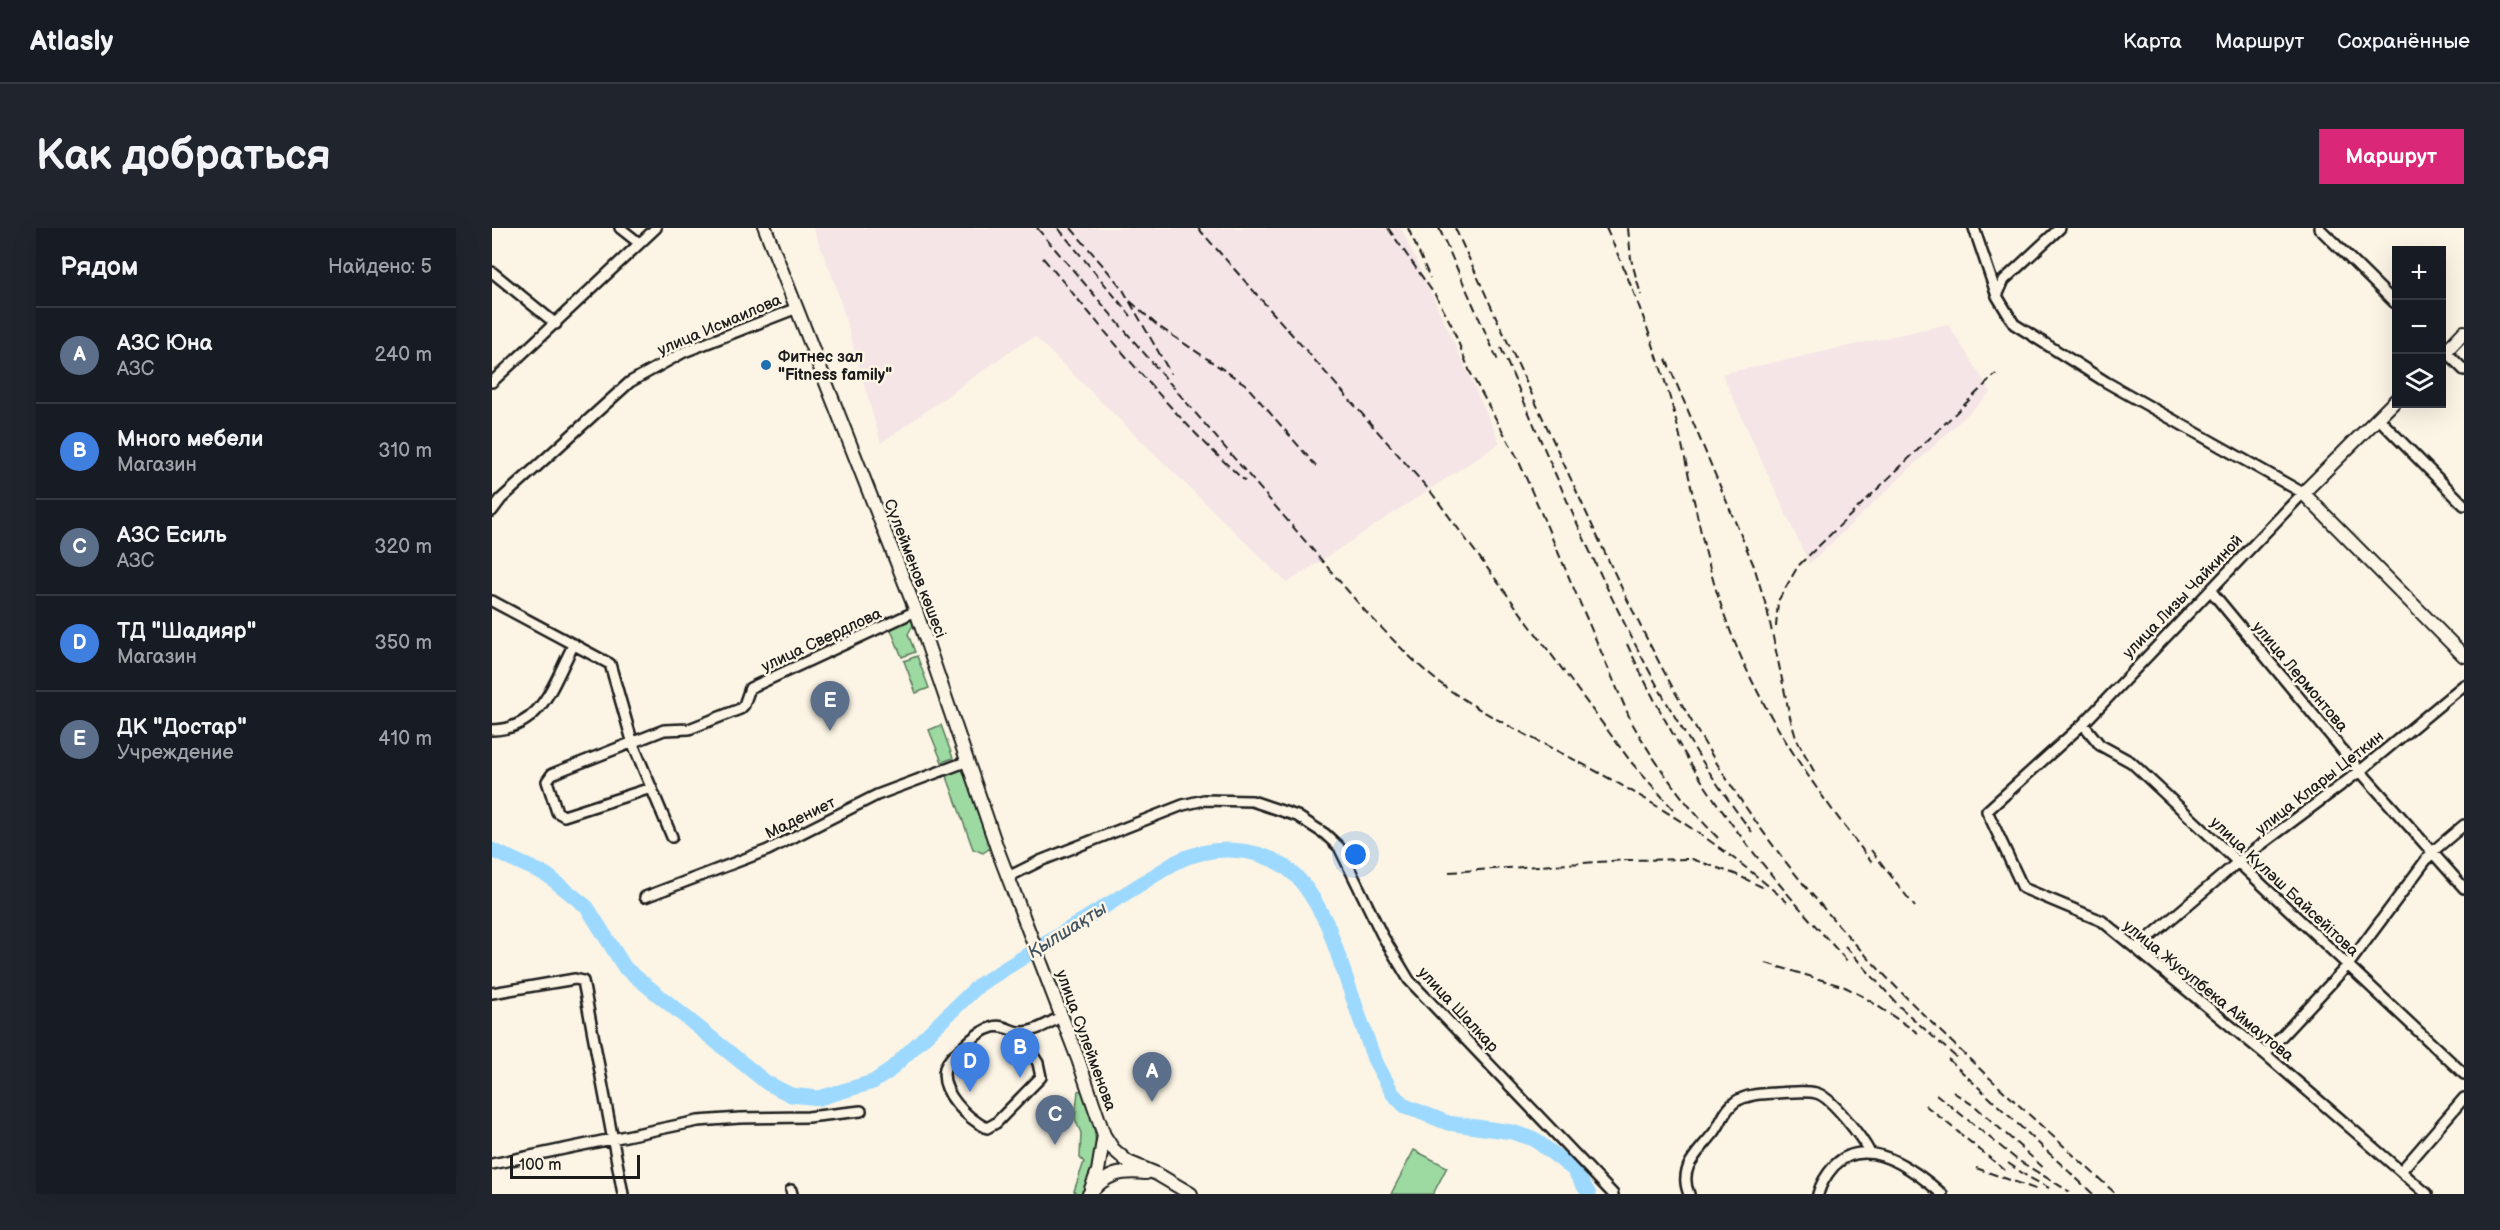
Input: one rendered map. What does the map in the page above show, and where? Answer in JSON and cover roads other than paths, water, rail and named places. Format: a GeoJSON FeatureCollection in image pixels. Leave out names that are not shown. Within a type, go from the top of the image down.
{"type":"FeatureCollection","features":[{"type":"Feature","properties":{"kind":"street"},"geometry":{"type":"LineString","coordinates":[[620,228],[639,243]]}},
{"type":"Feature","properties":{"kind":"street"},"geometry":{"type":"LineString","coordinates":[[492,382],[656,228]]}},
{"type":"Feature","properties":{"kind":"street","name":"Сүлейменов көшесі"},"geometry":{"type":"LineString","coordinates":[[765,228],[916,610],[1026,923]]}},
{"type":"Feature","properties":{"kind":"street"},"geometry":{"type":"LineString","coordinates":[[1974,228],[1997,296],[2014,324],[2106,382],[2303,493],[2464,656]]}},
{"type":"Feature","properties":{"kind":"street"},"geometry":{"type":"LineString","coordinates":[[1997,296],[2004,280],[2060,228]]}},
{"type":"Feature","properties":{"kind":"street"},"geometry":{"type":"LineString","coordinates":[[2319,228],[2393,300]]}},
{"type":"Feature","properties":{"kind":"street"},"geometry":{"type":"LineString","coordinates":[[492,272],[556,324]]}},
{"type":"Feature","properties":{"kind":"street","name":"улица Исмаилова"},"geometry":{"type":"LineString","coordinates":[[492,511],[501,498],[630,382],[684,352],[797,308]]}},
{"type":"Feature","properties":{"kind":"street"},"geometry":{"type":"LineString","coordinates":[[2446,349],[2464,332]]}},
{"type":"Feature","properties":{"kind":"street"},"geometry":{"type":"LineString","coordinates":[[2445,354],[2464,370]]}},
{"type":"Feature","properties":{"kind":"street","name":"улица Лизы Чайкиной"},"geometry":{"type":"LineString","coordinates":[[1987,811],[2083,724],[2303,493],[2392,405]]}},
{"type":"Feature","properties":{"kind":"street"},"geometry":{"type":"LineString","coordinates":[[2378,418],[2464,505]]}},
{"type":"Feature","properties":{"kind":"street","name":"улица Лермонтова"},"geometry":{"type":"LineString","coordinates":[[2211,591],[2360,771],[2464,888]]}},
{"type":"Feature","properties":{"kind":"street"},"geometry":{"type":"LineString","coordinates":[[492,601],[610,664],[633,744],[672,837]]}},
{"type":"Feature","properties":{"kind":"street","name":"улица Свердлова"},"geometry":{"type":"LineString","coordinates":[[651,788],[564,816],[557,812],[548,778],[664,730],[689,729],[740,709],[744,705],[750,688],[916,610]]}},
{"type":"Feature","properties":{"kind":"street"},"geometry":{"type":"LineString","coordinates":[[492,730],[514,727],[535,714],[574,644]]}},
{"type":"Feature","properties":{"kind":"street","name":"улица Клары Цеткин"},"geometry":{"type":"LineString","coordinates":[[2137,948],[2238,862],[2360,771],[2464,685]]}},
{"type":"Feature","properties":{"kind":"street","name":"улица Күләш Байсейітова"},"geometry":{"type":"LineString","coordinates":[[2083,724],[2100,745],[2131,762],[2464,1074]]}},
{"type":"Feature","properties":{"kind":"street","name":"Мадениет"},"geometry":{"type":"LineString","coordinates":[[645,897],[768,850],[878,795],[968,761]]}},
{"type":"Feature","properties":{"kind":"street","name":"улица Шалкар"},"geometry":{"type":"LineString","coordinates":[[1008,877],[1045,859],[1183,805],[1204,800],[1252,801],[1297,816],[1325,834],[1339,847],[1382,935],[1409,980],[1613,1194]]}},
{"type":"Feature","properties":{"kind":"street","name":"улица Жусупбека Аймаутова"},"geometry":{"type":"LineString","coordinates":[[1987,811],[2023,888],[2102,921],[2265,1054],[2427,1194]]}},
{"type":"Feature","properties":{"kind":"street"},"geometry":{"type":"LineString","coordinates":[[2265,1054],[2348,965],[2432,852],[2464,825]]}},
{"type":"Feature","properties":{"kind":"street","name":"улица Сулейменова"},"geometry":{"type":"LineString","coordinates":[[1026,923],[1104,1135]]}},
{"type":"Feature","properties":{"kind":"street"},"geometry":{"type":"LineString","coordinates":[[492,993],[560,981],[575,979],[582,981],[623,1194]]}},
{"type":"Feature","properties":{"kind":"street"},"geometry":{"type":"LineString","coordinates":[[1018,1032],[1038,1063],[1041,1077],[996,1123],[987,1128],[951,1097],[947,1089],[945,1070],[954,1055],[983,1031],[1002,1026],[1018,1032],[1037,1029],[1062,1016]]}},
{"type":"Feature","properties":{"kind":"street"},"geometry":{"type":"LineString","coordinates":[[1689,1194],[1685,1176],[1688,1164],[1716,1131],[1726,1110],[1736,1101],[1749,1096],[1818,1093],[1827,1100],[1870,1153]]}},
{"type":"Feature","properties":{"kind":"street"},"geometry":{"type":"LineString","coordinates":[[2401,1171],[2464,1098]]}},
{"type":"Feature","properties":{"kind":"street"},"geometry":{"type":"LineString","coordinates":[[492,1164],[717,1119],[808,1117],[861,1112]]}},
{"type":"Feature","properties":{"kind":"street"},"geometry":{"type":"LineString","coordinates":[[1104,1135],[1118,1154],[1128,1162],[1157,1174],[1191,1194]]}},
{"type":"Feature","properties":{"kind":"street"},"geometry":{"type":"LineString","coordinates":[[1089,1194],[1098,1171],[1104,1135]]}},
{"type":"Feature","properties":{"kind":"street"},"geometry":{"type":"LineString","coordinates":[[1818,1194],[1828,1173],[1839,1161],[1852,1154],[1870,1153],[1905,1167],[1942,1194]]}},
{"type":"Feature","properties":{"kind":"street"},"geometry":{"type":"LineString","coordinates":[[1089,1194],[1103,1179],[1116,1173],[1157,1174]]}},
{"type":"Feature","properties":{"kind":"waterway","name":"Қылшақты"},"geometry":{"type":"LineString","coordinates":[[492,850],[547,875],[587,907],[625,968],[767,1083],[791,1095],[819,1098],[873,1082],[888,1072],[979,985],[1176,862],[1190,856],[1221,850],[1253,853],[1282,865],[1295,875],[1317,906],[1328,926],[1374,1059],[1393,1094],[1405,1106],[1448,1123],[1512,1132],[1534,1139],[1573,1169],[1589,1194]]}},
{"type":"Feature","properties":{"kind":"railway"},"geometry":{"type":"LineString","coordinates":[[1037,228],[1365,611],[1426,671],[1448,689],[1486,713],[1652,803],[1722,849],[1787,902]]}},
{"type":"Feature","properties":{"kind":"railway"},"geometry":{"type":"LineString","coordinates":[[1058,228],[1131,316]]}},
{"type":"Feature","properties":{"kind":"railway"},"geometry":{"type":"LineString","coordinates":[[1071,228],[1122,288],[1171,374]]}},
{"type":"Feature","properties":{"kind":"railway"},"geometry":{"type":"LineString","coordinates":[[1198,228],[1431,492],[1631,762],[1673,809]]}},
{"type":"Feature","properties":{"kind":"railway"},"geometry":{"type":"LineString","coordinates":[[1388,228],[1437,298],[1451,324],[1470,372],[1517,457],[1631,721],[1672,784],[1721,841]]}},
{"type":"Feature","properties":{"kind":"railway"},"geometry":{"type":"LineString","coordinates":[[1408,228],[1430,278]]}},
{"type":"Feature","properties":{"kind":"railway"},"geometry":{"type":"LineString","coordinates":[[1439,228],[1499,363]]}},
{"type":"Feature","properties":{"kind":"railway"},"geometry":{"type":"LineString","coordinates":[[1455,228],[1636,617],[1680,701],[1729,783],[1795,874],[1881,971],[1973,1062],[2116,1194]]}},
{"type":"Feature","properties":{"kind":"railway"},"geometry":{"type":"LineString","coordinates":[[1606,228],[1636,298],[1662,371],[1676,420],[1711,572],[1740,655],[1755,687],[1790,748],[1829,806],[1872,862]]}},
{"type":"Feature","properties":{"kind":"railway"},"geometry":{"type":"LineString","coordinates":[[1628,228],[1631,259],[1641,295]]}},
{"type":"Feature","properties":{"kind":"railway"},"geometry":{"type":"LineString","coordinates":[[1043,258],[1165,401],[1245,481]]}},
{"type":"Feature","properties":{"kind":"railway"},"geometry":{"type":"LineString","coordinates":[[1130,301],[1158,326],[1245,384],[1316,466]]}},
{"type":"Feature","properties":{"kind":"railway"},"geometry":{"type":"LineString","coordinates":[[1501,348],[1583,536],[1643,659],[1676,719],[1752,832]]}},
{"type":"Feature","properties":{"kind":"railway"},"geometry":{"type":"LineString","coordinates":[[1666,359],[1754,566],[1767,609],[1796,738],[1816,775]]}},
{"type":"Feature","properties":{"kind":"railway"},"geometry":{"type":"LineString","coordinates":[[1776,627],[1778,601],[1798,566],[1996,374]]}},
{"type":"Feature","properties":{"kind":"railway"},"geometry":{"type":"LineString","coordinates":[[1627,644],[1671,731],[1718,805],[1772,875],[1849,963]]}},
{"type":"Feature","properties":{"kind":"railway"},"geometry":{"type":"LineString","coordinates":[[1871,850],[1915,907]]}},
{"type":"Feature","properties":{"kind":"railway"},"geometry":{"type":"LineString","coordinates":[[1449,872],[1627,860],[1692,859],[1735,874],[1762,887]]}},
{"type":"Feature","properties":{"kind":"railway"},"geometry":{"type":"LineString","coordinates":[[1845,946],[1900,1007],[1959,1060]]}},
{"type":"Feature","properties":{"kind":"railway"},"geometry":{"type":"LineString","coordinates":[[1766,963],[1845,987],[1918,1033]]}},
{"type":"Feature","properties":{"kind":"railway"},"geometry":{"type":"LineString","coordinates":[[1948,1059],[2093,1194]]}},
{"type":"Feature","properties":{"kind":"railway"},"geometry":{"type":"LineString","coordinates":[[1953,1092],[1976,1107],[2046,1170]]}},
{"type":"Feature","properties":{"kind":"railway"},"geometry":{"type":"LineString","coordinates":[[1936,1094],[2016,1159],[2070,1192]]}},
{"type":"Feature","properties":{"kind":"railway"},"geometry":{"type":"LineString","coordinates":[[1925,1105],[2007,1172]]}},
{"type":"Feature","properties":{"kind":"railway"},"geometry":{"type":"LineString","coordinates":[[2008,1163],[2049,1188]]}},
{"type":"Feature","properties":{"kind":"railway"},"geometry":{"type":"LineString","coordinates":[[1976,1168],[2038,1190]]}},
{"type":"Feature","properties":{"kind":"place","name":"Фитнес зал \"Fitness family\""},"geometry":{"type":"Point","coordinates":[766,365]}},
{"type":"Feature","properties":{"kind":"place","name":"ДК \"Достар\""},"geometry":{"type":"Point","coordinates":[830,731]}},
{"type":"Feature","properties":{"kind":"place","name":"Много мебели"},"geometry":{"type":"Point","coordinates":[1020,1078]}},
{"type":"Feature","properties":{"kind":"place","name":"ТД \"Шадияр\""},"geometry":{"type":"Point","coordinates":[970,1092]}},
{"type":"Feature","properties":{"kind":"place","name":"АЗС Юна"},"geometry":{"type":"Point","coordinates":[1152,1102]}},
{"type":"Feature","properties":{"kind":"place","name":"АЗС Есиль"},"geometry":{"type":"Point","coordinates":[1055,1145]}}]}
